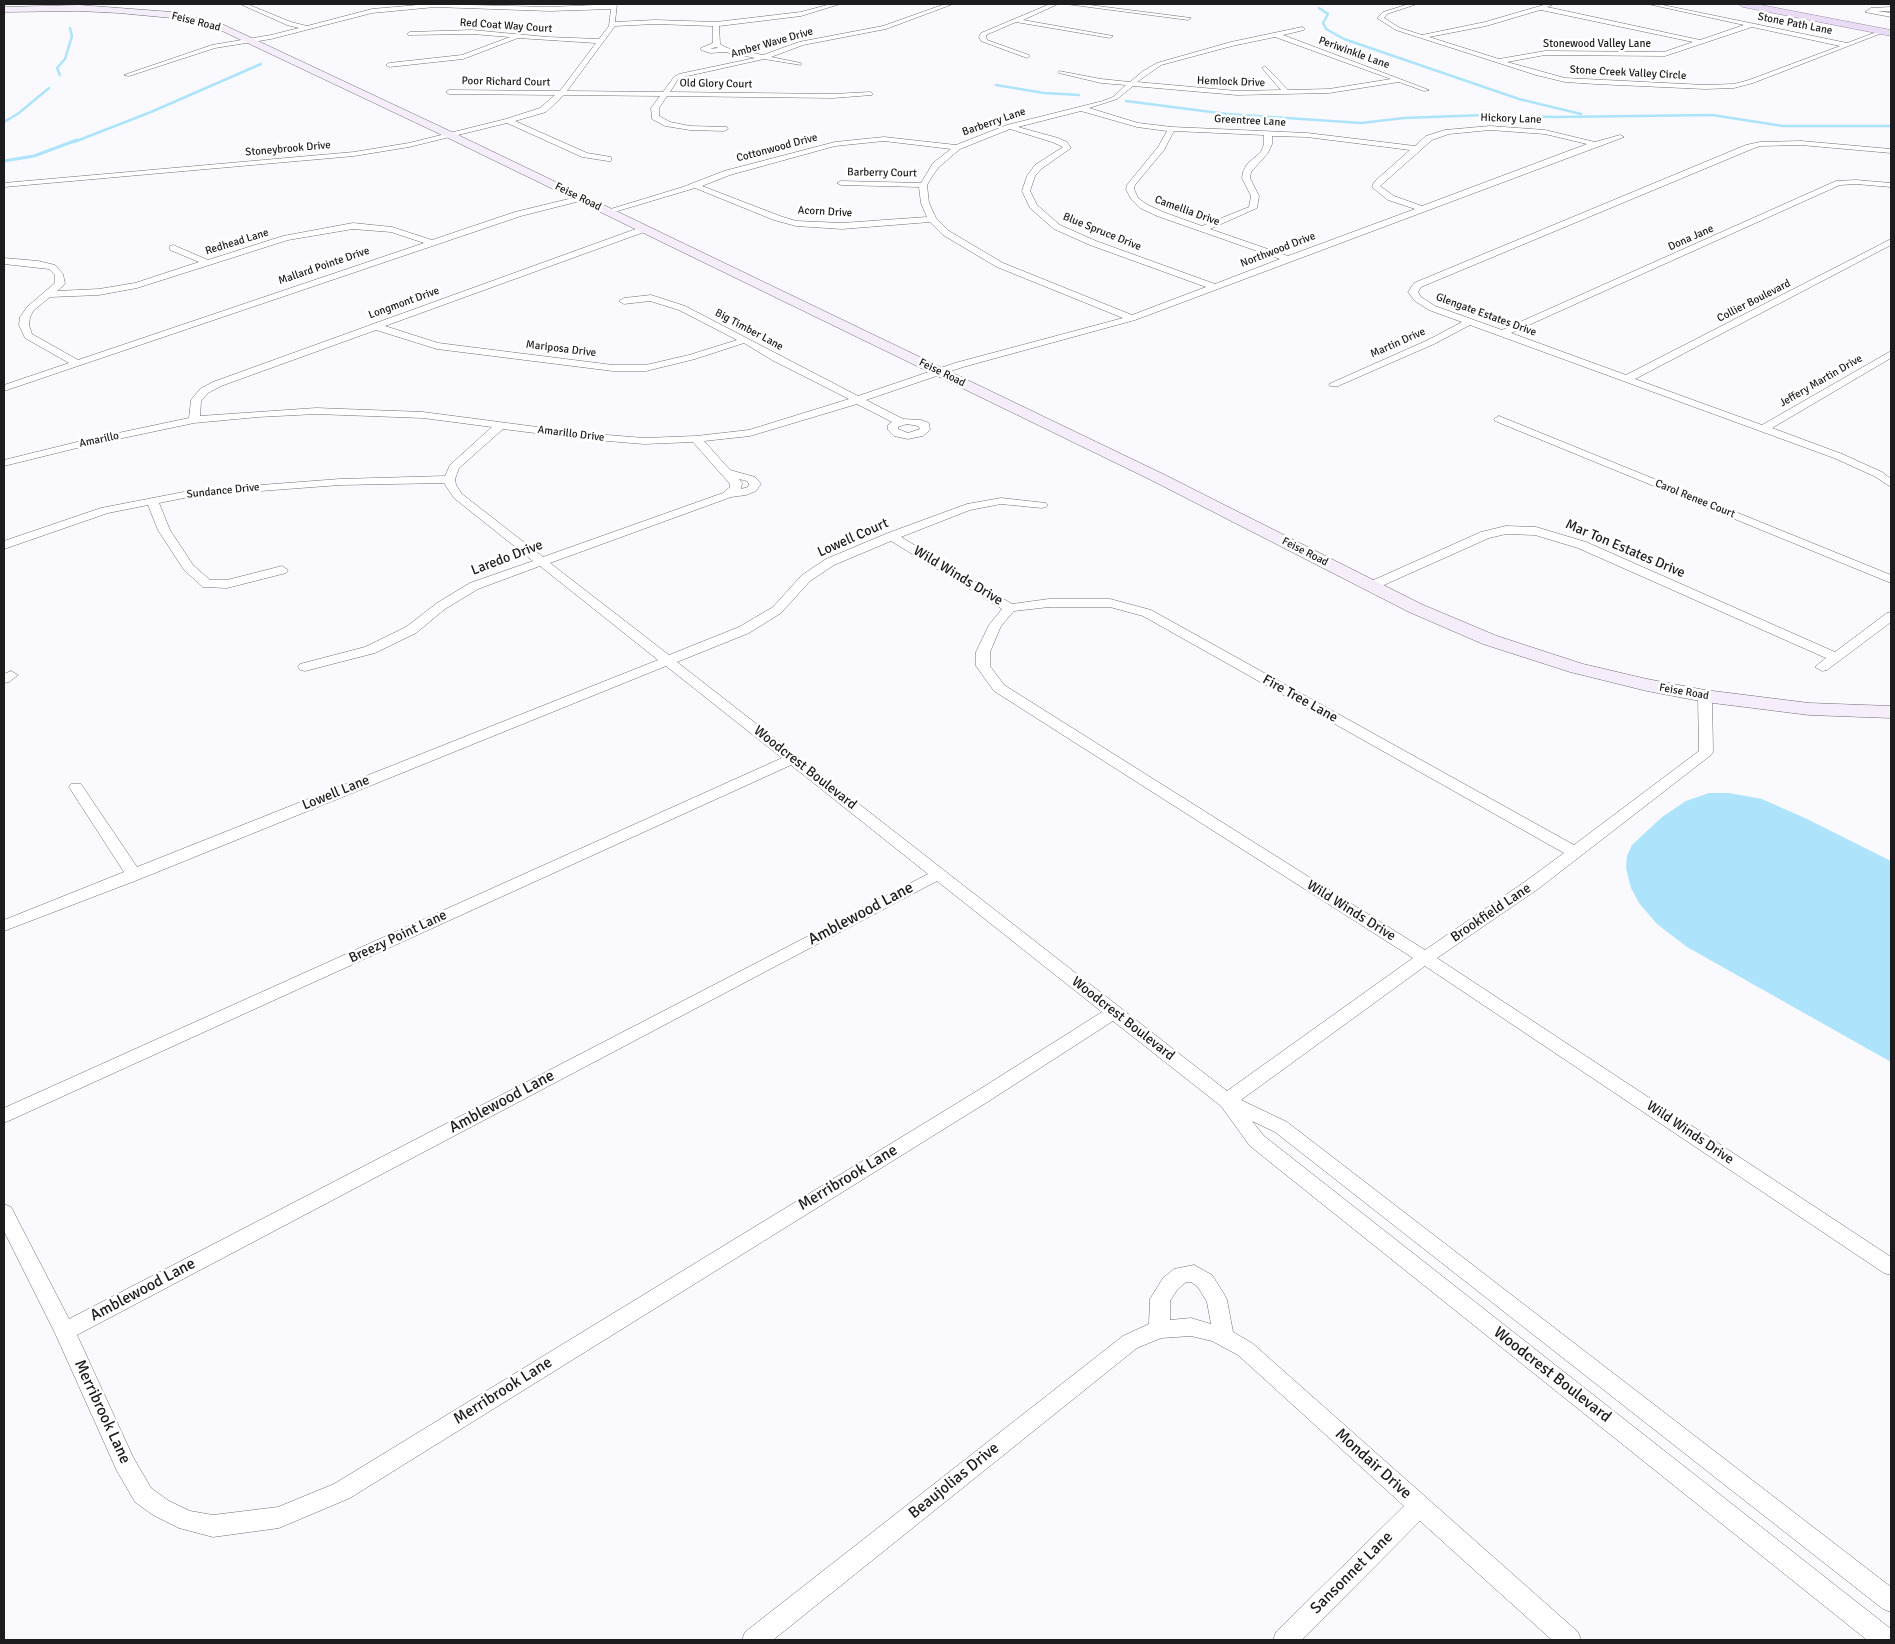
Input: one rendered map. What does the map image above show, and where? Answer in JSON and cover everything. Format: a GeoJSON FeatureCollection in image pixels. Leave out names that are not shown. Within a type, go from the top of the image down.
{"type":"FeatureCollection","features":[{"type":"Feature","properties":{"kind":"main road"},"geometry":{"type":"LineString","coordinates":[[1745,4],[1888,32]]}},
{"type":"Feature","properties":{"kind":"main road","name":"Feise Road"},"geometry":{"type":"LineString","coordinates":[[4,10],[79,8],[159,13],[212,24],[250,40],[608,211],[1156,477],[1371,586],[1460,627],[1535,655],[1639,683],[1705,696],[1809,709],[1891,712]]}},
{"type":"Feature","properties":{"kind":"street"},"geometry":{"type":"LineString","coordinates":[[244,4],[289,24],[309,27]]}},
{"type":"Feature","properties":{"kind":"street"},"geometry":{"type":"LineString","coordinates":[[127,75],[187,54],[372,11],[414,6],[550,9],[614,5],[613,24],[655,22],[716,24],[800,14],[837,4]]}},
{"type":"Feature","properties":{"kind":"street","name":"Amber Wave Drive"},"geometry":{"type":"LineString","coordinates":[[724,129],[690,128],[668,124],[657,119],[654,113],[655,108],[676,78],[692,72],[762,58],[781,49],[801,43],[884,28],[950,4]]}},
{"type":"Feature","properties":{"kind":"street"},"geometry":{"type":"LineString","coordinates":[[1027,56],[980,40],[985,33],[1055,4]]}},
{"type":"Feature","properties":{"kind":"street"},"geometry":{"type":"LineString","coordinates":[[1069,4],[1188,18]]}},
{"type":"Feature","properties":{"kind":"street","name":"Stone Creek Valley Circle"},"geometry":{"type":"LineString","coordinates":[[1414,4],[1385,13],[1380,18],[1398,29],[1538,74],[1565,80],[1720,87],[1751,82],[1848,45],[1888,32]]}},
{"type":"Feature","properties":{"kind":"street"},"geometry":{"type":"LineString","coordinates":[[1422,36],[1486,24],[1553,4]]}},
{"type":"Feature","properties":{"kind":"street","name":"Stone Path Lane"},"geometry":{"type":"LineString","coordinates":[[1651,4],[1848,45]]}},
{"type":"Feature","properties":{"kind":"street"},"geometry":{"type":"LineString","coordinates":[[1541,8],[1701,42]]}},
{"type":"Feature","properties":{"kind":"street"},"geometry":{"type":"LineString","coordinates":[[1891,8],[1868,12],[1891,15]]}},
{"type":"Feature","properties":{"kind":"street"},"geometry":{"type":"LineString","coordinates":[[1013,20],[1110,36]]}},
{"type":"Feature","properties":{"kind":"street","name":"Stoneybrook Drive"},"geometry":{"type":"LineString","coordinates":[[4,185],[127,171],[354,154],[508,122],[543,110],[562,93],[613,24]]}},
{"type":"Feature","properties":{"kind":"street"},"geometry":{"type":"LineString","coordinates":[[716,24],[717,44]]}},
{"type":"Feature","properties":{"kind":"street","name":"Stonewood Valley Lane"},"geometry":{"type":"LineString","coordinates":[[1500,61],[1545,53],[1639,56],[1665,54],[1751,26]]}},
{"type":"Feature","properties":{"kind":"street","name":"Barberry Lane"},"geometry":{"type":"LineString","coordinates":[[923,185],[936,165],[957,147],[1010,126],[1083,109],[1115,98],[1145,72],[1159,64],[1231,44],[1302,29]]}},
{"type":"Feature","properties":{"kind":"street","name":"Red Coat Way Court"},"geometry":{"type":"LineString","coordinates":[[410,34],[472,32],[600,41]]}},
{"type":"Feature","properties":{"kind":"street","name":"Periwinkle Lane"},"geometry":{"type":"LineString","coordinates":[[1276,34],[1426,90]]}},
{"type":"Feature","properties":{"kind":"street"},"geometry":{"type":"LineString","coordinates":[[389,65],[483,56],[517,36]]}},
{"type":"Feature","properties":{"kind":"street"},"geometry":{"type":"LineString","coordinates":[[717,44],[703,49],[710,51],[725,50],[799,64]]}},
{"type":"Feature","properties":{"kind":"street"},"geometry":{"type":"LineString","coordinates":[[717,44],[725,50]]}},
{"type":"Feature","properties":{"kind":"street"},"geometry":{"type":"LineString","coordinates":[[1265,68],[1287,93]]}},
{"type":"Feature","properties":{"kind":"street","name":"Hemlock Drive"},"geometry":{"type":"LineString","coordinates":[[1060,72],[1101,81],[1237,93],[1329,91],[1400,80]]}},
{"type":"Feature","properties":{"kind":"street","name":"Poor Richard Court"},"geometry":{"type":"LineString","coordinates":[[448,92],[562,93]]}},
{"type":"Feature","properties":{"kind":"street","name":"Old Glory Court"},"geometry":{"type":"LineString","coordinates":[[562,93],[833,96],[870,94]]}},
{"type":"Feature","properties":{"kind":"street","name":"Greentree Lane"},"geometry":{"type":"LineString","coordinates":[[1083,109],[1123,122],[1172,129],[1268,133],[1346,139],[1417,149]]}},
{"type":"Feature","properties":{"kind":"street"},"geometry":{"type":"LineString","coordinates":[[508,122],[585,155],[608,159]]}},
{"type":"Feature","properties":{"kind":"street","name":"Blue Spruce Drive"},"geometry":{"type":"LineString","coordinates":[[1010,126],[1055,140],[1064,144],[1067,148],[1038,167],[1031,176],[1026,191],[1033,206],[1057,227],[1093,243],[1215,287]]}},
{"type":"Feature","properties":{"kind":"street","name":"Hickory Lane"},"geometry":{"type":"LineString","coordinates":[[1423,208],[1391,198],[1376,187],[1377,184],[1429,138],[1448,132],[1490,128],[1545,132],[1596,144]]}},
{"type":"Feature","properties":{"kind":"street","name":"Camellia Drive"},"geometry":{"type":"LineString","coordinates":[[1172,129],[1161,148],[1131,185],[1130,189],[1135,199],[1143,206],[1287,259]]}},
{"type":"Feature","properties":{"kind":"street"},"geometry":{"type":"LineString","coordinates":[[1202,229],[1253,208],[1255,196],[1246,178],[1247,172],[1250,166],[1264,154],[1268,144],[1268,133]]}},
{"type":"Feature","properties":{"kind":"street","name":"Northwood Drive"},"geometry":{"type":"LineString","coordinates":[[940,372],[1132,318],[1423,208],[1596,144],[1620,137]]}},
{"type":"Feature","properties":{"kind":"street","name":"Cottonwood Drive"},"geometry":{"type":"LineString","coordinates":[[608,211],[693,186],[727,173],[843,143],[884,139],[957,147]]}},
{"type":"Feature","properties":{"kind":"street","name":"Glengate Estates Drive"},"geometry":{"type":"LineString","coordinates":[[1891,151],[1801,143],[1755,145],[1417,284],[1414,290],[1418,299],[1432,308],[1838,456],[1878,474],[1891,484]]}},
{"type":"Feature","properties":{"kind":"street","name":"Dona Jane"},"geometry":{"type":"LineString","coordinates":[[1504,333],[1839,184],[1856,182],[1891,185]]}},
{"type":"Feature","properties":{"kind":"street","name":"Barberry Court"},"geometry":{"type":"LineString","coordinates":[[840,184],[923,185]]}},
{"type":"Feature","properties":{"kind":"street"},"geometry":{"type":"LineString","coordinates":[[923,185],[924,203],[932,219],[960,242],[1000,265],[1132,318]]}},
{"type":"Feature","properties":{"kind":"street","name":"Acorn Drive"},"geometry":{"type":"LineString","coordinates":[[693,186],[796,223],[842,226],[932,219]]}},
{"type":"Feature","properties":{"kind":"street","name":"Mallard Pointe Drive"},"geometry":{"type":"LineString","coordinates":[[4,388],[518,214],[581,198]]}},
{"type":"Feature","properties":{"kind":"street","name":"Redhead Lane"},"geometry":{"type":"LineString","coordinates":[[50,294],[99,292],[136,285],[295,236],[343,227],[392,230],[432,243]]}},
{"type":"Feature","properties":{"kind":"street","name":"Longmont Drive"},"geometry":{"type":"LineString","coordinates":[[194,420],[196,400],[204,391],[216,384],[644,229]]}},
{"type":"Feature","properties":{"kind":"street","name":"Collier Boulevard"},"geometry":{"type":"LineString","coordinates":[[1627,379],[1891,242]]}},
{"type":"Feature","properties":{"kind":"street"},"geometry":{"type":"LineString","coordinates":[[174,248],[208,263]]}},
{"type":"Feature","properties":{"kind":"street"},"geometry":{"type":"LineString","coordinates":[[4,262],[38,264],[52,267],[59,274],[60,284],[31,308],[24,317],[24,325],[28,336],[78,363]]}},
{"type":"Feature","properties":{"kind":"street","name":"Big Timber Lane"},"geometry":{"type":"LineString","coordinates":[[624,301],[642,298],[658,299],[682,308],[901,422]]}},
{"type":"Feature","properties":{"kind":"street","name":"Martin Drive"},"geometry":{"type":"LineString","coordinates":[[1334,384],[1431,342],[1471,321]]}},
{"type":"Feature","properties":{"kind":"street","name":"Mariposa Drive"},"geometry":{"type":"LineString","coordinates":[[374,326],[437,346],[613,368],[646,368],[692,357],[745,340]]}},
{"type":"Feature","properties":{"kind":"street","name":"Jeffery Martin Drive"},"geometry":{"type":"LineString","coordinates":[[1763,429],[1891,354]]}},
{"type":"Feature","properties":{"kind":"street","name":"Amarillo Drive"},"geometry":{"type":"LineString","coordinates":[[194,420],[316,411],[408,414],[583,436],[644,441],[696,439],[763,430],[940,372]]}},
{"type":"Feature","properties":{"kind":"street","name":"Amarillo"},"geometry":{"type":"LineString","coordinates":[[4,463],[84,443],[194,420]]}},
{"type":"Feature","properties":{"kind":"street","name":"Carol Renee Court"},"geometry":{"type":"LineString","coordinates":[[1499,420],[1891,579]]}},
{"type":"Feature","properties":{"kind":"street"},"geometry":{"type":"LineString","coordinates":[[449,479],[454,467],[463,457],[501,425]]}},
{"type":"Feature","properties":{"kind":"street"},"geometry":{"type":"LineString","coordinates":[[696,439],[713,460],[736,483],[736,488],[729,494]]}},
{"type":"Feature","properties":{"kind":"street","name":"Laredo Drive"},"geometry":{"type":"LineString","coordinates":[[305,667],[370,650],[410,630],[441,606],[474,586],[729,494],[746,492],[755,484],[751,479],[727,473]]}},
{"type":"Feature","properties":{"kind":"street","name":"Sundance Drive"},"geometry":{"type":"LineString","coordinates":[[4,545],[105,510],[194,493],[247,487],[449,479]]}},
{"type":"Feature","properties":{"kind":"street","name":"Woodcrest Boulevard"},"geometry":{"type":"LineString","coordinates":[[449,479],[450,485],[458,496],[1227,1101],[1281,1127],[1891,1601]]}},
{"type":"Feature","properties":{"kind":"street"},"geometry":{"type":"LineString","coordinates":[[152,500],[164,530],[188,567],[207,584],[227,584],[282,570]]}},
{"type":"Feature","properties":{"kind":"street","name":"Lowell Court"},"geometry":{"type":"LineString","coordinates":[[668,660],[750,627],[776,610],[806,578],[830,562],[892,536],[968,507],[1001,501],[1042,505]]}},
{"type":"Feature","properties":{"kind":"street","name":"Mar Ton Estates Drive"},"geometry":{"type":"LineString","coordinates":[[1371,586],[1490,533],[1506,530],[1536,531],[1582,545],[1836,657]]}},
{"type":"Feature","properties":{"kind":"street","name":"Wild Winds Drive"},"geometry":{"type":"LineString","coordinates":[[892,536],[1010,608],[995,625],[983,652],[983,666],[999,688],[1424,958],[1891,1267]]}},
{"type":"Feature","properties":{"kind":"street","name":"Fire Tree Lane"},"geometry":{"type":"LineString","coordinates":[[1010,608],[1049,603],[1110,602],[1146,613],[1575,852]]}},
{"type":"Feature","properties":{"kind":"street"},"geometry":{"type":"LineString","coordinates":[[1822,667],[1891,616]]}},
{"type":"Feature","properties":{"kind":"street","name":"Lowell Lane"},"geometry":{"type":"LineString","coordinates":[[4,926],[668,660]]}},
{"type":"Feature","properties":{"kind":"street","name":"Brookfield Lane"},"geometry":{"type":"LineString","coordinates":[[1227,1101],[1424,958],[1532,885],[1706,752],[1705,696]]}},
{"type":"Feature","properties":{"kind":"street","name":"Breezy Point Lane"},"geometry":{"type":"LineString","coordinates":[[4,1116],[792,759]]}},
{"type":"Feature","properties":{"kind":"street"},"geometry":{"type":"LineString","coordinates":[[76,787],[134,875]]}},
{"type":"Feature","properties":{"kind":"street","name":"Amblewood Lane"},"geometry":{"type":"LineString","coordinates":[[65,1331],[939,874]]}},
{"type":"Feature","properties":{"kind":"street","name":"Merribrook Lane"},"geometry":{"type":"LineString","coordinates":[[4,1212],[65,1331],[125,1464],[143,1495],[161,1508],[187,1521],[213,1526],[278,1517],[342,1491],[983,1096],[1114,1012]]}},
{"type":"Feature","properties":{"kind":"street","name":"Woodcrest Boulevard"},"geometry":{"type":"LineString","coordinates":[[1227,1101],[1257,1141],[1885,1637]]}},
{"type":"Feature","properties":{"kind":"street"},"geometry":{"type":"LineString","coordinates":[[1159,1329],[1160,1299],[1170,1284],[1181,1275],[1194,1273],[1205,1281],[1217,1300],[1223,1337]]}},
{"type":"Feature","properties":{"kind":"street","name":"Mondair Drive"},"geometry":{"type":"LineString","coordinates":[[1159,1329],[1191,1327],[1223,1337],[1245,1349],[1569,1640]]}},
{"type":"Feature","properties":{"kind":"street","name":"Beaujolias Drive"},"geometry":{"type":"LineString","coordinates":[[754,1640],[1130,1342],[1159,1329]]}},
{"type":"Feature","properties":{"kind":"street","name":"Sansonnet Lane"},"geometry":{"type":"LineString","coordinates":[[1285,1640],[1419,1506]]}},
{"type":"Feature","properties":{"kind":"water"},"geometry":{"type":"Polygon","coordinates":[[[1709,793],[1729,793],[1762,799],[1891,861],[1891,1062],[1687,947],[1657,924],[1639,903],[1631,888],[1626,868],[1627,856],[1632,845],[1662,817],[1686,801],[1709,793]]]}},
{"type":"Feature","properties":{"kind":"waterway"},"geometry":{"type":"LineString","coordinates":[[1319,8],[1328,14],[1323,23],[1326,29],[1344,39],[1519,99],[1581,114]]}},
{"type":"Feature","properties":{"kind":"waterway"},"geometry":{"type":"LineString","coordinates":[[60,75],[57,68],[65,59],[72,36],[70,28]]}},
{"type":"Feature","properties":{"kind":"waterway"},"geometry":{"type":"LineString","coordinates":[[74,142],[151,112],[261,64]]}},
{"type":"Feature","properties":{"kind":"waterway"},"geometry":{"type":"LineString","coordinates":[[996,85],[1044,93],[1079,95]]}},
{"type":"Feature","properties":{"kind":"waterway"},"geometry":{"type":"LineString","coordinates":[[4,122],[19,113],[49,88]]}},
{"type":"Feature","properties":{"kind":"waterway"},"geometry":{"type":"LineString","coordinates":[[1126,101],[1227,114],[1361,123],[1404,118],[1485,115],[1556,117],[1712,115],[1783,126],[1891,126]]}},
{"type":"Feature","properties":{"kind":"waterway"},"geometry":{"type":"LineString","coordinates":[[4,161],[34,156],[77,140]]}}]}
